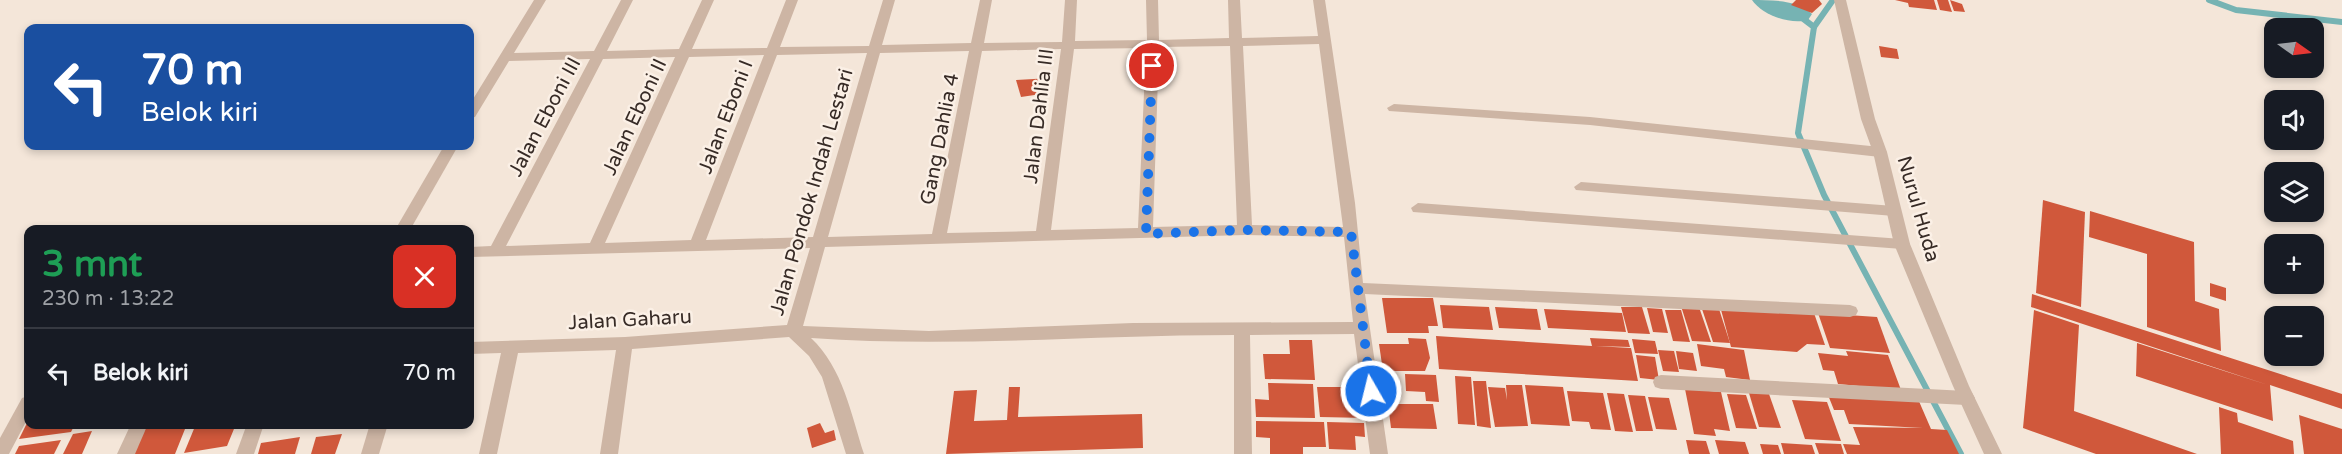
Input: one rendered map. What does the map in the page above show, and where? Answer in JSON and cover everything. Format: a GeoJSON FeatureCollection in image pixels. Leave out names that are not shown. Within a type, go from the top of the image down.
{"type":"FeatureCollection","features":[{"type":"Feature","properties":{"kind":"street"},"geometry":{"type":"LineString","coordinates":[[474,107],[540,0]]}},
{"type":"Feature","properties":{"kind":"street","name":"Jalan Eboni III"},"geometry":{"type":"LineString","coordinates":[[496,251],[627,0]]}},
{"type":"Feature","properties":{"kind":"street","name":"Jalan Eboni II"},"geometry":{"type":"LineString","coordinates":[[595,249],[686,53],[708,0]]}},
{"type":"Feature","properties":{"kind":"street","name":"Jalan Eboni I"},"geometry":{"type":"LineString","coordinates":[[696,247],[792,0]]}},
{"type":"Feature","properties":{"kind":"street","name":"Jalan Pondok Indah Lestari"},"geometry":{"type":"LineString","coordinates":[[855,454],[830,376],[815,352],[793,331],[890,0]]}},
{"type":"Feature","properties":{"kind":"street","name":"Gang Dahlia 4"},"geometry":{"type":"LineString","coordinates":[[939,238],[986,0]]}},
{"type":"Feature","properties":{"kind":"street","name":"Jalan Dahlia III"},"geometry":{"type":"LineString","coordinates":[[1043,236],[1068,44],[1071,0]]}},
{"type":"Feature","properties":{"kind":"street"},"geometry":{"type":"LineString","coordinates":[[1146,234],[1153,42],[1152,0]]}},
{"type":"Feature","properties":{"kind":"street"},"geometry":{"type":"LineString","coordinates":[[1234,0],[1245,230]]}},
{"type":"Feature","properties":{"kind":"street"},"geometry":{"type":"LineString","coordinates":[[1319,0],[1379,454]]}},
{"type":"Feature","properties":{"kind":"street","name":"Nurul Huda"},"geometry":{"type":"LineString","coordinates":[[1840,0],[1868,119],[1880,152],[1902,244],[1961,398],[1993,454]]}},
{"type":"Feature","properties":{"kind":"street"},"geometry":{"type":"LineString","coordinates":[[503,57],[601,53],[773,52],[1325,40]]}},
{"type":"Feature","properties":{"kind":"street"},"geometry":{"type":"LineString","coordinates":[[1395,108],[1590,122],[1880,152]]}},
{"type":"Feature","properties":{"kind":"street"},"geometry":{"type":"LineString","coordinates":[[405,225],[449,150]]}},
{"type":"Feature","properties":{"kind":"street"},"geometry":{"type":"LineString","coordinates":[[1581,187],[1894,211]]}},
{"type":"Feature","properties":{"kind":"street"},"geometry":{"type":"LineString","coordinates":[[1418,208],[1902,244]]}},
{"type":"Feature","properties":{"kind":"street"},"geometry":{"type":"LineString","coordinates":[[474,252],[1245,230],[1351,232]]}},
{"type":"Feature","properties":{"kind":"street"},"geometry":{"type":"LineString","coordinates":[[1356,288],[1850,310]]}},
{"type":"Feature","properties":{"kind":"street","name":"Jalan Gaharu"},"geometry":{"type":"LineString","coordinates":[[474,348],[625,343],[793,331],[929,337],[1133,329],[1362,328]]}},
{"type":"Feature","properties":{"kind":"street"},"geometry":{"type":"LineString","coordinates":[[1242,329],[1243,454]]}},
{"type":"Feature","properties":{"kind":"street"},"geometry":{"type":"LineString","coordinates":[[609,454],[625,343]]}},
{"type":"Feature","properties":{"kind":"street"},"geometry":{"type":"LineString","coordinates":[[488,454],[512,347]]}},
{"type":"Feature","properties":{"kind":"street"},"geometry":{"type":"LineString","coordinates":[[1661,382],[1961,398]]}},
{"type":"Feature","properties":{"kind":"street"},"geometry":{"type":"LineString","coordinates":[[0,454],[24,410]]}},
{"type":"Feature","properties":{"kind":"street"},"geometry":{"type":"LineString","coordinates":[[126,454],[138,429]]}},
{"type":"Feature","properties":{"kind":"street"},"geometry":{"type":"LineString","coordinates":[[245,454],[254,429]]}},
{"type":"Feature","properties":{"kind":"street"},"geometry":{"type":"LineString","coordinates":[[370,454],[378,429]]}},
{"type":"Feature","properties":{"kind":"building"},"geometry":{"type":"Polygon","coordinates":[[[1796,0],[1819,0],[1822,4],[1812,13],[1791,5],[1796,0]]]}},
{"type":"Feature","properties":{"kind":"building"},"geometry":{"type":"Polygon","coordinates":[[[1895,0],[1934,0],[1937,10],[1909,7],[1908,3],[1895,0]]]}},
{"type":"Feature","properties":{"kind":"building"},"geometry":{"type":"Polygon","coordinates":[[[1937,0],[1948,0],[1952,12],[1940,10],[1937,0]]]}},
{"type":"Feature","properties":{"kind":"building"},"geometry":{"type":"Polygon","coordinates":[[[1950,0],[1962,4],[1965,12],[1954,11],[1950,0]]]}},
{"type":"Feature","properties":{"kind":"building"},"geometry":{"type":"Polygon","coordinates":[[[1879,46],[1897,49],[1899,59],[1881,57],[1879,46]]]}},
{"type":"Feature","properties":{"kind":"building"},"geometry":{"type":"Polygon","coordinates":[[[1051,78],[1048,93],[1021,97],[1016,80],[1051,78]]]}},
{"type":"Feature","properties":{"kind":"building"},"geometry":{"type":"Polygon","coordinates":[[[2043,200],[2085,212],[2081,307],[2036,293],[2043,200]]]}},
{"type":"Feature","properties":{"kind":"building"},"geometry":{"type":"Polygon","coordinates":[[[2090,211],[2194,242],[2195,301],[2219,309],[2221,351],[2147,327],[2147,254],[2089,237],[2090,211]]]}},
{"type":"Feature","properties":{"kind":"building"},"geometry":{"type":"Polygon","coordinates":[[[2210,283],[2226,288],[2226,301],[2210,296],[2210,283]]]}},
{"type":"Feature","properties":{"kind":"building"},"geometry":{"type":"Polygon","coordinates":[[[2032,294],[2342,394],[2342,409],[2270,385],[2273,421],[2136,376],[2137,343],[2268,385],[2031,307],[2032,294]]]}},
{"type":"Feature","properties":{"kind":"building"},"geometry":{"type":"Polygon","coordinates":[[[1382,298],[1433,298],[1438,326],[1428,326],[1429,333],[1387,333],[1382,298]]]}},
{"type":"Feature","properties":{"kind":"building"},"geometry":{"type":"Polygon","coordinates":[[[1440,305],[1489,307],[1493,330],[1443,328],[1440,305]]]}},
{"type":"Feature","properties":{"kind":"building"},"geometry":{"type":"Polygon","coordinates":[[[1681,306],[1699,307],[1711,342],[1692,341],[1681,306]]]}},
{"type":"Feature","properties":{"kind":"building"},"geometry":{"type":"Polygon","coordinates":[[[1720,306],[1814,313],[1825,345],[1807,344],[1797,352],[1731,347],[1720,306]]]}},
{"type":"Feature","properties":{"kind":"building"},"geometry":{"type":"Polygon","coordinates":[[[1495,307],[1537,309],[1541,330],[1499,328],[1495,307]]]}},
{"type":"Feature","properties":{"kind":"building"},"geometry":{"type":"Polygon","coordinates":[[[1621,307],[1642,307],[1650,334],[1628,333],[1621,307]]]}},
{"type":"Feature","properties":{"kind":"building"},"geometry":{"type":"Polygon","coordinates":[[[1647,308],[1662,309],[1668,333],[1653,332],[1647,308]]]}},
{"type":"Feature","properties":{"kind":"building"},"geometry":{"type":"Polygon","coordinates":[[[1544,309],[1622,313],[1626,332],[1548,328],[1544,309]]]}},
{"type":"Feature","properties":{"kind":"building"},"geometry":{"type":"Polygon","coordinates":[[[1702,309],[1719,309],[1730,343],[1713,342],[1702,309]]]}},
{"type":"Feature","properties":{"kind":"building"},"geometry":{"type":"Polygon","coordinates":[[[1665,310],[1681,310],[1690,342],[1673,341],[1665,310]]]}},
{"type":"Feature","properties":{"kind":"building"},"geometry":{"type":"Polygon","coordinates":[[[2034,310],[2079,325],[2074,411],[2197,454],[2096,454],[2023,428],[2034,310]]]}},
{"type":"Feature","properties":{"kind":"building"},"geometry":{"type":"Polygon","coordinates":[[[1818,313],[1877,317],[1890,353],[1830,348],[1818,313]]]}},
{"type":"Feature","properties":{"kind":"building"},"geometry":{"type":"Polygon","coordinates":[[[1436,336],[1592,346],[1590,338],[1628,340],[1630,347],[1595,346],[1631,348],[1638,381],[1439,369],[1436,336]]]}},
{"type":"Feature","properties":{"kind":"building"},"geometry":{"type":"Polygon","coordinates":[[[1408,338],[1426,339],[1430,358],[1425,371],[1383,371],[1379,344],[1409,344],[1408,338]]]}},
{"type":"Feature","properties":{"kind":"building"},"geometry":{"type":"Polygon","coordinates":[[[1632,339],[1655,341],[1658,354],[1635,353],[1632,339]]]}},
{"type":"Feature","properties":{"kind":"building"},"geometry":{"type":"Polygon","coordinates":[[[1289,340],[1312,340],[1315,380],[1265,379],[1263,354],[1290,354],[1289,340]]]}},
{"type":"Feature","properties":{"kind":"building"},"geometry":{"type":"Polygon","coordinates":[[[1697,344],[1744,350],[1750,380],[1726,377],[1724,369],[1701,366],[1697,344]]]}},
{"type":"Feature","properties":{"kind":"building"},"geometry":{"type":"Polygon","coordinates":[[[1658,350],[1674,351],[1679,372],[1663,371],[1658,350]]]}},
{"type":"Feature","properties":{"kind":"building"},"geometry":{"type":"Polygon","coordinates":[[[1676,351],[1693,353],[1697,371],[1679,369],[1676,351]]]}},
{"type":"Feature","properties":{"kind":"building"},"geometry":{"type":"Polygon","coordinates":[[[1846,351],[1888,355],[1901,390],[1838,384],[1834,371],[1823,370],[1818,353],[1848,356],[1846,351]]]}},
{"type":"Feature","properties":{"kind":"building"},"geometry":{"type":"Polygon","coordinates":[[[1636,355],[1655,357],[1659,380],[1640,378],[1636,355]]]}},
{"type":"Feature","properties":{"kind":"building"},"geometry":{"type":"Polygon","coordinates":[[[1405,374],[1436,375],[1439,402],[1426,401],[1425,392],[1406,391],[1405,374]]]}},
{"type":"Feature","properties":{"kind":"building"},"geometry":{"type":"Polygon","coordinates":[[[1455,376],[1471,377],[1475,425],[1458,424],[1455,376]]]}},
{"type":"Feature","properties":{"kind":"building"},"geometry":{"type":"Polygon","coordinates":[[[1473,381],[1486,381],[1491,428],[1477,426],[1473,381]]]}},
{"type":"Feature","properties":{"kind":"building"},"geometry":{"type":"Polygon","coordinates":[[[1268,383],[1313,384],[1315,418],[1256,417],[1255,399],[1269,400],[1268,383]]]}},
{"type":"Feature","properties":{"kind":"building"},"geometry":{"type":"Polygon","coordinates":[[[1506,385],[1522,385],[1528,426],[1495,427],[1488,387],[1505,388],[1507,400],[1506,385]]]}},
{"type":"Feature","properties":{"kind":"building"},"geometry":{"type":"Polygon","coordinates":[[[1525,385],[1563,387],[1570,426],[1531,424],[1525,385]]]}},
{"type":"Feature","properties":{"kind":"building"},"geometry":{"type":"Polygon","coordinates":[[[1009,387],[1020,387],[1018,417],[1142,414],[1143,448],[946,454],[954,391],[977,390],[974,421],[1007,420],[1009,387]]]}},
{"type":"Feature","properties":{"kind":"building"},"geometry":{"type":"Polygon","coordinates":[[[1317,387],[1363,387],[1366,418],[1320,417],[1317,387]]]}},
{"type":"Feature","properties":{"kind":"building"},"geometry":{"type":"Polygon","coordinates":[[[1685,389],[1721,392],[1730,431],[1714,429],[1716,436],[1694,434],[1685,389]]]}},
{"type":"Feature","properties":{"kind":"building"},"geometry":{"type":"Polygon","coordinates":[[[1567,391],[1603,393],[1611,430],[1591,429],[1589,422],[1572,421],[1567,391]]]}},
{"type":"Feature","properties":{"kind":"building"},"geometry":{"type":"Polygon","coordinates":[[[1607,393],[1624,394],[1633,432],[1615,431],[1607,393]]]}},
{"type":"Feature","properties":{"kind":"building"},"geometry":{"type":"Polygon","coordinates":[[[1749,393],[1769,394],[1781,428],[1759,427],[1749,393]]]}},
{"type":"Feature","properties":{"kind":"building"},"geometry":{"type":"Polygon","coordinates":[[[1727,394],[1746,395],[1757,429],[1736,428],[1727,394]]]}},
{"type":"Feature","properties":{"kind":"building"},"geometry":{"type":"Polygon","coordinates":[[[1628,395],[1645,396],[1653,431],[1636,431],[1628,395]]]}},
{"type":"Feature","properties":{"kind":"building"},"geometry":{"type":"Polygon","coordinates":[[[1828,395],[1918,399],[1931,429],[1947,430],[1959,454],[1847,454],[1843,444],[1860,445],[1853,427],[1923,428],[1849,424],[1844,410],[1834,410],[1828,395]]]}},
{"type":"Feature","properties":{"kind":"building"},"geometry":{"type":"Polygon","coordinates":[[[1648,397],[1669,398],[1677,430],[1656,429],[1648,397]]]}},
{"type":"Feature","properties":{"kind":"building"},"geometry":{"type":"Polygon","coordinates":[[[1792,400],[1827,402],[1841,441],[1805,439],[1792,400]]]}},
{"type":"Feature","properties":{"kind":"building"},"geometry":{"type":"Polygon","coordinates":[[[1388,404],[1433,404],[1437,429],[1391,428],[1388,404]]]}},
{"type":"Feature","properties":{"kind":"building"},"geometry":{"type":"Polygon","coordinates":[[[2219,407],[2237,413],[2238,422],[2293,441],[2294,454],[2221,454],[2219,407]]]}},
{"type":"Feature","properties":{"kind":"building"},"geometry":{"type":"Polygon","coordinates":[[[2299,415],[2342,429],[2342,454],[2304,454],[2299,415]]]}},
{"type":"Feature","properties":{"kind":"building"},"geometry":{"type":"Polygon","coordinates":[[[1256,421],[1324,422],[1326,447],[1303,447],[1303,454],[1270,454],[1270,438],[1256,437],[1256,421]]]}},
{"type":"Feature","properties":{"kind":"building"},"geometry":{"type":"Polygon","coordinates":[[[1327,422],[1364,423],[1365,437],[1355,436],[1356,450],[1329,449],[1327,422]]]}},
{"type":"Feature","properties":{"kind":"building"},"geometry":{"type":"Polygon","coordinates":[[[820,423],[825,433],[834,430],[836,440],[812,448],[807,428],[820,423]]]}},
{"type":"Feature","properties":{"kind":"building"},"geometry":{"type":"Polygon","coordinates":[[[24,429],[72,429],[71,432],[19,439],[24,429]]]}},
{"type":"Feature","properties":{"kind":"building"},"geometry":{"type":"Polygon","coordinates":[[[145,429],[185,429],[175,454],[134,454],[145,429]]]}},
{"type":"Feature","properties":{"kind":"building"},"geometry":{"type":"Polygon","coordinates":[[[194,429],[234,429],[227,446],[184,453],[194,429]]]}},
{"type":"Feature","properties":{"kind":"building"},"geometry":{"type":"Polygon","coordinates":[[[92,431],[82,454],[63,454],[73,434],[92,431]]]}},
{"type":"Feature","properties":{"kind":"building"},"geometry":{"type":"Polygon","coordinates":[[[342,434],[335,454],[311,454],[316,437],[342,434]]]}},
{"type":"Feature","properties":{"kind":"building"},"geometry":{"type":"Polygon","coordinates":[[[300,437],[295,454],[258,454],[261,443],[300,437]]]}},
{"type":"Feature","properties":{"kind":"building"},"geometry":{"type":"Polygon","coordinates":[[[61,440],[54,454],[15,454],[19,446],[61,440]]]}},
{"type":"Feature","properties":{"kind":"building"},"geometry":{"type":"Polygon","coordinates":[[[1686,440],[1706,441],[1710,454],[1689,454],[1686,440]]]}},
{"type":"Feature","properties":{"kind":"building"},"geometry":{"type":"Polygon","coordinates":[[[1715,440],[1745,442],[1749,454],[1719,454],[1715,440]]]}},
{"type":"Feature","properties":{"kind":"building"},"geometry":{"type":"Polygon","coordinates":[[[1781,443],[1812,445],[1815,454],[1784,454],[1781,443]]]}},
{"type":"Feature","properties":{"kind":"building"},"geometry":{"type":"Polygon","coordinates":[[[1815,443],[1841,444],[1844,454],[1819,454],[1815,443]]]}},
{"type":"Feature","properties":{"kind":"building"},"geometry":{"type":"Polygon","coordinates":[[[1760,444],[1778,445],[1781,454],[1763,454],[1760,444]]]}},
{"type":"Feature","properties":{"kind":"waterway"},"geometry":{"type":"LineString","coordinates":[[1767,0],[1797,14]]}},
{"type":"Feature","properties":{"kind":"waterway"},"geometry":{"type":"LineString","coordinates":[[1814,27],[1833,0]]}},
{"type":"Feature","properties":{"kind":"waterway"},"geometry":{"type":"LineString","coordinates":[[2209,0],[2236,10],[2342,22]]}},
{"type":"Feature","properties":{"kind":"waterway"},"geometry":{"type":"LineString","coordinates":[[1797,14],[1814,27]]}},
{"type":"Feature","properties":{"kind":"waterway"},"geometry":{"type":"LineString","coordinates":[[1814,27],[1798,133],[1824,195],[1961,454]]}},
{"type":"Feature","properties":{"kind":"route"},"geometry":{"type":"LineString","coordinates":[[1152,66],[1146,234],[1245,230],[1351,232],[1356,288],[1371,391]]}}]}
